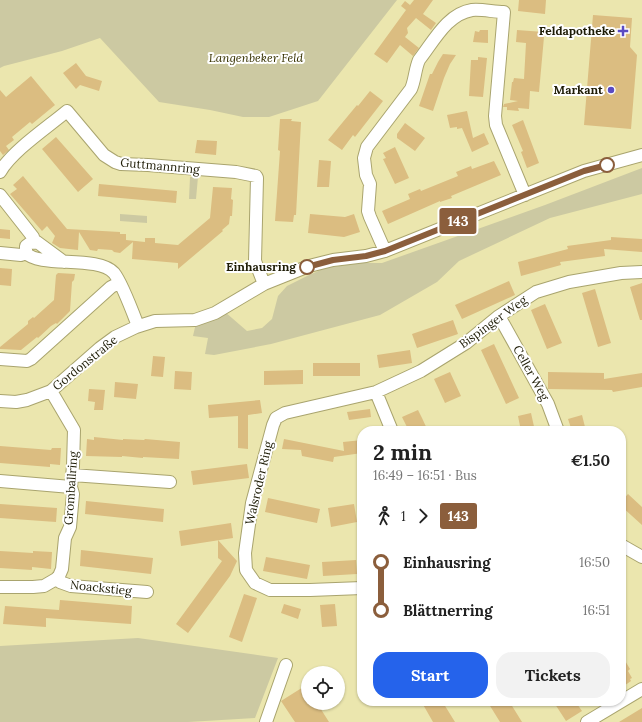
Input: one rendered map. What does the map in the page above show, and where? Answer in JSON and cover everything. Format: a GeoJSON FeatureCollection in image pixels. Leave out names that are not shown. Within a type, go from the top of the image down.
{"type":"FeatureCollection","features":[{"type":"Feature","properties":{"kind":"street"},"geometry":{"type":"LineString","coordinates":[[385,251],[368,210],[370,184],[365,170],[364,153],[413,84],[416,67],[419,60],[449,22],[460,14],[474,10],[504,12],[495,116],[496,125],[525,195]]}},
{"type":"Feature","properties":{"kind":"street","name":"Guttmannring"},"geometry":{"type":"LineString","coordinates":[[0,172],[14,154],[67,111],[104,155],[115,162],[121,164],[253,174],[257,178],[255,261],[264,284]]}},
{"type":"Feature","properties":{"kind":"street","name":"Gordonstraße"},"geometry":{"type":"LineString","coordinates":[[0,401],[16,402],[27,400],[51,391],[100,348],[115,337],[138,326],[155,321],[195,320],[207,316],[236,302],[264,284],[317,263],[366,256],[385,251],[584,171],[642,155]]}},
{"type":"Feature","properties":{"kind":"street"},"geometry":{"type":"LineString","coordinates":[[0,195],[33,237],[34,242]]}},
{"type":"Feature","properties":{"kind":"street"},"geometry":{"type":"LineString","coordinates":[[26,253],[26,246],[34,242],[40,244],[64,262]]}},
{"type":"Feature","properties":{"kind":"street"},"geometry":{"type":"LineString","coordinates":[[0,254],[21,255],[26,253]]}},
{"type":"Feature","properties":{"kind":"street"},"geometry":{"type":"LineString","coordinates":[[26,253],[34,258],[94,264],[106,267],[113,272],[119,283],[138,326]]}},
{"type":"Feature","properties":{"kind":"street","name":"Bispinger Weg"},"geometry":{"type":"LineString","coordinates":[[376,392],[422,371],[466,343],[499,316],[536,292],[569,282],[621,273],[642,272]]}},
{"type":"Feature","properties":{"kind":"street"},"geometry":{"type":"LineString","coordinates":[[0,359],[27,361],[31,359],[111,287],[119,283]]}},
{"type":"Feature","properties":{"kind":"street","name":"Celler Weg"},"geometry":{"type":"LineString","coordinates":[[499,316],[548,404],[556,426]]}},
{"type":"Feature","properties":{"kind":"street","name":"Gromballring"},"geometry":{"type":"LineString","coordinates":[[51,391],[74,430],[72,481],[73,494],[70,527],[65,538],[62,569],[56,579]]}},
{"type":"Feature","properties":{"kind":"street"},"geometry":{"type":"LineString","coordinates":[[376,392],[390,426]]}},
{"type":"Feature","properties":{"kind":"street","name":"Walsroder Ring"},"geometry":{"type":"LineString","coordinates":[[357,588],[270,590],[255,583],[250,577],[246,570],[245,553],[252,503],[276,418],[285,413],[376,392]]}},
{"type":"Feature","properties":{"kind":"street"},"geometry":{"type":"LineString","coordinates":[[0,481],[170,482]]}},
{"type":"Feature","properties":{"kind":"street"},"geometry":{"type":"LineString","coordinates":[[626,548],[642,557]]}},
{"type":"Feature","properties":{"kind":"street"},"geometry":{"type":"LineString","coordinates":[[0,587],[38,587],[48,584],[56,579]]}},
{"type":"Feature","properties":{"kind":"street","name":"Noackstieg"},"geometry":{"type":"LineString","coordinates":[[56,579],[70,586],[147,592]]}},
{"type":"Feature","properties":{"kind":"street"},"geometry":{"type":"LineString","coordinates":[[266,722],[286,665]]}},
{"type":"Feature","properties":{"kind":"street"},"geometry":{"type":"LineString","coordinates":[[626,699],[642,689]]}},
{"type":"Feature","properties":{"kind":"street"},"geometry":{"type":"LineString","coordinates":[[587,722],[614,706]]}},
{"type":"Feature","properties":{"kind":"green space","name":"Langenbeker Feld"},"geometry":{"type":"Polygon","coordinates":[[[0,0],[397,0],[318,101],[269,117],[243,117],[159,102],[100,38],[62,51],[0,68],[0,0]]]}},
{"type":"Feature","properties":{"kind":"green space"},"geometry":{"type":"Polygon","coordinates":[[[642,168],[642,194],[550,218],[459,261],[437,282],[380,315],[271,344],[214,355],[205,354],[208,338],[193,336],[196,323],[225,312],[247,331],[262,328],[272,319],[278,296],[287,286],[325,268],[361,263],[382,263],[545,205],[642,168]]]}},
{"type":"Feature","properties":{"kind":"green space"},"geometry":{"type":"Polygon","coordinates":[[[190,177],[198,177],[196,199],[189,199],[190,177]]]}},
{"type":"Feature","properties":{"kind":"green space"},"geometry":{"type":"Polygon","coordinates":[[[120,214],[147,216],[147,223],[120,221],[120,214]]]}},
{"type":"Feature","properties":{"kind":"green space"},"geometry":{"type":"Polygon","coordinates":[[[138,638],[278,658],[255,718],[188,722],[0,722],[0,646],[138,638]]]}},
{"type":"Feature","properties":{"kind":"building"},"geometry":{"type":"Polygon","coordinates":[[[414,0],[433,0],[423,14],[436,23],[431,30],[416,18],[407,28],[408,33],[405,37],[419,48],[413,56],[400,45],[387,63],[374,54],[406,10],[401,6],[405,1],[410,5],[414,0]]]}},
{"type":"Feature","properties":{"kind":"building"},"geometry":{"type":"Polygon","coordinates":[[[519,0],[546,0],[545,14],[518,11],[519,0]]]}},
{"type":"Feature","properties":{"kind":"building","name":"Markant"},"geometry":{"type":"Polygon","coordinates":[[[593,15],[632,18],[630,47],[637,55],[631,129],[584,125],[593,15]]]}},
{"type":"Feature","properties":{"kind":"building"},"geometry":{"type":"Polygon","coordinates":[[[480,30],[488,30],[488,43],[473,42],[475,31],[479,32],[480,30]]]}},
{"type":"Feature","properties":{"kind":"building"},"geometry":{"type":"Polygon","coordinates":[[[517,30],[544,32],[539,92],[530,91],[529,109],[518,108],[519,111],[507,110],[507,107],[503,107],[504,104],[518,101],[510,100],[512,82],[514,78],[524,79],[526,43],[516,42],[517,30]]]}},
{"type":"Feature","properties":{"kind":"building"},"geometry":{"type":"Polygon","coordinates":[[[443,54],[456,55],[444,78],[433,111],[419,106],[430,74],[432,74],[443,54]]]}},
{"type":"Feature","properties":{"kind":"building"},"geometry":{"type":"Polygon","coordinates":[[[478,57],[487,58],[483,97],[469,96],[471,60],[478,60],[478,57]]]}},
{"type":"Feature","properties":{"kind":"building"},"geometry":{"type":"Polygon","coordinates":[[[76,63],[86,76],[102,81],[99,91],[80,85],[76,89],[63,73],[76,63]]]}},
{"type":"Feature","properties":{"kind":"building"},"geometry":{"type":"Polygon","coordinates":[[[31,76],[55,105],[32,124],[30,122],[12,137],[14,140],[6,146],[9,150],[3,155],[0,151],[0,90],[6,97],[31,76]]]}},
{"type":"Feature","properties":{"kind":"building"},"geometry":{"type":"Polygon","coordinates":[[[370,91],[383,101],[355,137],[353,135],[342,150],[328,140],[370,91]]]}},
{"type":"Feature","properties":{"kind":"building"},"geometry":{"type":"Polygon","coordinates":[[[467,111],[473,138],[484,133],[489,144],[472,152],[462,128],[450,128],[447,115],[467,111]]]}},
{"type":"Feature","properties":{"kind":"building"},"geometry":{"type":"Polygon","coordinates":[[[280,119],[292,119],[291,121],[301,122],[296,215],[294,215],[293,222],[275,221],[280,151],[278,150],[280,119]]]}},
{"type":"Feature","properties":{"kind":"building"},"geometry":{"type":"Polygon","coordinates":[[[523,120],[539,163],[527,168],[521,152],[523,151],[512,125],[523,120]]]}},
{"type":"Feature","properties":{"kind":"building"},"geometry":{"type":"Polygon","coordinates":[[[405,123],[425,138],[415,151],[397,138],[397,134],[405,123]]]}},
{"type":"Feature","properties":{"kind":"building"},"geometry":{"type":"Polygon","coordinates":[[[56,137],[93,179],[78,192],[42,149],[56,137]]]}},
{"type":"Feature","properties":{"kind":"building"},"geometry":{"type":"Polygon","coordinates":[[[197,140],[217,141],[216,155],[195,153],[197,140]]]}},
{"type":"Feature","properties":{"kind":"building"},"geometry":{"type":"Polygon","coordinates":[[[395,147],[409,178],[395,184],[383,159],[386,158],[383,153],[395,147]]]}},
{"type":"Feature","properties":{"kind":"building"},"geometry":{"type":"Polygon","coordinates":[[[319,160],[331,161],[329,187],[317,187],[319,160]]]}},
{"type":"Feature","properties":{"kind":"building"},"geometry":{"type":"Polygon","coordinates":[[[494,161],[501,175],[451,196],[452,198],[440,201],[388,224],[382,211],[410,199],[408,194],[420,189],[421,191],[458,176],[456,172],[471,166],[472,169],[494,161]]]}},
{"type":"Feature","properties":{"kind":"building"},"geometry":{"type":"Polygon","coordinates":[[[23,176],[67,229],[120,232],[120,234],[126,234],[126,240],[145,242],[145,238],[155,238],[155,243],[178,245],[210,218],[213,187],[232,188],[232,216],[230,216],[229,224],[222,230],[223,231],[178,269],[178,263],[132,259],[133,242],[120,253],[112,250],[90,250],[79,232],[78,250],[60,248],[52,243],[55,236],[47,226],[42,231],[10,194],[17,189],[13,185],[23,176]]]}},
{"type":"Feature","properties":{"kind":"building"},"geometry":{"type":"Polygon","coordinates":[[[99,184],[177,191],[176,203],[98,196],[99,184]]]}},
{"type":"Feature","properties":{"kind":"building"},"geometry":{"type":"Polygon","coordinates":[[[310,214],[345,217],[354,214],[360,232],[344,237],[308,233],[310,214]]]}},
{"type":"Feature","properties":{"kind":"building"},"geometry":{"type":"Polygon","coordinates":[[[0,229],[10,230],[10,239],[0,238],[0,229]]]}},
{"type":"Feature","properties":{"kind":"building"},"geometry":{"type":"Polygon","coordinates":[[[611,237],[642,239],[642,252],[604,249],[605,256],[560,262],[561,265],[521,276],[518,262],[568,249],[567,246],[611,240],[611,237]]]}},
{"type":"Feature","properties":{"kind":"building"},"geometry":{"type":"Polygon","coordinates":[[[0,268],[12,269],[11,286],[0,285],[0,268]]]}},
{"type":"Feature","properties":{"kind":"building"},"geometry":{"type":"Polygon","coordinates":[[[58,273],[75,274],[72,282],[70,311],[57,324],[56,323],[51,326],[38,338],[37,337],[21,350],[0,349],[0,347],[28,324],[28,321],[33,317],[34,318],[54,300],[56,275],[58,273]]]}},
{"type":"Feature","properties":{"kind":"building"},"geometry":{"type":"Polygon","coordinates":[[[509,281],[515,295],[462,319],[455,305],[509,281]]]}},
{"type":"Feature","properties":{"kind":"building"},"geometry":{"type":"Polygon","coordinates":[[[642,283],[642,320],[640,320],[630,287],[642,283]]]}},
{"type":"Feature","properties":{"kind":"building"},"geometry":{"type":"Polygon","coordinates":[[[595,289],[611,343],[598,347],[582,293],[595,289]]]}},
{"type":"Feature","properties":{"kind":"building"},"geometry":{"type":"Polygon","coordinates":[[[545,304],[562,343],[547,349],[531,310],[545,304]]]}},
{"type":"Feature","properties":{"kind":"building"},"geometry":{"type":"Polygon","coordinates":[[[453,320],[458,334],[417,348],[412,334],[453,320]]]}},
{"type":"Feature","properties":{"kind":"building"},"geometry":{"type":"Polygon","coordinates":[[[494,344],[519,398],[506,404],[481,350],[494,344]]]}},
{"type":"Feature","properties":{"kind":"building"},"geometry":{"type":"Polygon","coordinates":[[[410,350],[412,363],[379,368],[377,355],[410,350]]]}},
{"type":"Feature","properties":{"kind":"building"},"geometry":{"type":"Polygon","coordinates":[[[153,356],[165,357],[163,377],[151,376],[153,356]]]}},
{"type":"Feature","properties":{"kind":"building"},"geometry":{"type":"Polygon","coordinates":[[[313,363],[360,363],[360,376],[313,376],[313,363]]]}},
{"type":"Feature","properties":{"kind":"building"},"geometry":{"type":"Polygon","coordinates":[[[303,370],[303,384],[264,385],[264,371],[303,370]]]}},
{"type":"Feature","properties":{"kind":"building"},"geometry":{"type":"Polygon","coordinates":[[[175,371],[192,372],[191,390],[174,389],[175,371]]]}},
{"type":"Feature","properties":{"kind":"building"},"geometry":{"type":"Polygon","coordinates":[[[450,372],[461,396],[445,403],[434,379],[450,372]]]}},
{"type":"Feature","properties":{"kind":"building"},"geometry":{"type":"Polygon","coordinates":[[[548,372],[604,373],[604,379],[642,373],[642,387],[613,392],[612,390],[548,389],[548,372]]]}},
{"type":"Feature","properties":{"kind":"building"},"geometry":{"type":"Polygon","coordinates":[[[115,382],[138,384],[136,399],[114,397],[115,382]]]}},
{"type":"Feature","properties":{"kind":"building"},"geometry":{"type":"Polygon","coordinates":[[[89,389],[105,390],[103,410],[94,410],[95,402],[88,401],[89,389]]]}},
{"type":"Feature","properties":{"kind":"building"},"geometry":{"type":"Polygon","coordinates":[[[260,400],[262,413],[248,415],[248,449],[238,448],[238,416],[209,418],[208,405],[260,400]]]}},
{"type":"Feature","properties":{"kind":"building"},"geometry":{"type":"Polygon","coordinates":[[[370,409],[371,417],[349,420],[347,412],[370,409]]]}},
{"type":"Feature","properties":{"kind":"building"},"geometry":{"type":"Polygon","coordinates":[[[418,410],[426,426],[406,426],[402,417],[418,410]]]}},
{"type":"Feature","properties":{"kind":"building"},"geometry":{"type":"Polygon","coordinates":[[[531,413],[534,426],[520,426],[518,416],[531,413]]]}},
{"type":"Feature","properties":{"kind":"building"},"geometry":{"type":"Polygon","coordinates":[[[582,415],[585,426],[570,426],[568,419],[582,415]]]}},
{"type":"Feature","properties":{"kind":"building"},"geometry":{"type":"Polygon","coordinates":[[[94,437],[123,440],[145,439],[180,442],[179,459],[86,456],[87,439],[94,440],[94,437]]]}},
{"type":"Feature","properties":{"kind":"building"},"geometry":{"type":"Polygon","coordinates":[[[284,439],[344,451],[343,442],[357,441],[357,454],[334,457],[333,462],[302,456],[301,450],[282,449],[284,439]]]}},
{"type":"Feature","properties":{"kind":"building"},"geometry":{"type":"Polygon","coordinates":[[[0,446],[51,450],[52,448],[61,448],[60,465],[50,464],[50,467],[0,463],[0,446]]]}},
{"type":"Feature","properties":{"kind":"building"},"geometry":{"type":"Polygon","coordinates":[[[247,464],[249,478],[193,485],[191,471],[247,464]]]}},
{"type":"Feature","properties":{"kind":"building"},"geometry":{"type":"Polygon","coordinates":[[[628,494],[642,507],[642,525],[626,511],[626,496],[628,494]]]}},
{"type":"Feature","properties":{"kind":"building"},"geometry":{"type":"Polygon","coordinates":[[[268,498],[320,509],[317,523],[265,512],[268,498]]]}},
{"type":"Feature","properties":{"kind":"building"},"geometry":{"type":"Polygon","coordinates":[[[86,501],[164,509],[163,522],[85,514],[86,501]]]}},
{"type":"Feature","properties":{"kind":"building"},"geometry":{"type":"Polygon","coordinates":[[[0,504],[57,508],[56,522],[0,518],[0,504]]]}},
{"type":"Feature","properties":{"kind":"building"},"geometry":{"type":"Polygon","coordinates":[[[354,504],[357,522],[331,527],[328,508],[354,504]]]}},
{"type":"Feature","properties":{"kind":"building"},"geometry":{"type":"Polygon","coordinates":[[[231,523],[233,538],[181,546],[179,531],[231,523]]]}},
{"type":"Feature","properties":{"kind":"building"},"geometry":{"type":"Polygon","coordinates":[[[218,540],[237,561],[230,576],[188,633],[176,624],[222,561],[218,558],[218,540]]]}},
{"type":"Feature","properties":{"kind":"building"},"geometry":{"type":"Polygon","coordinates":[[[81,550],[153,558],[151,574],[80,566],[81,550]]]}},
{"type":"Feature","properties":{"kind":"building"},"geometry":{"type":"Polygon","coordinates":[[[0,551],[33,553],[33,551],[52,552],[51,569],[32,567],[32,570],[0,568],[0,551]]]}},
{"type":"Feature","properties":{"kind":"building"},"geometry":{"type":"Polygon","coordinates":[[[266,557],[310,565],[307,579],[263,571],[266,557]]]}},
{"type":"Feature","properties":{"kind":"building"},"geometry":{"type":"Polygon","coordinates":[[[356,560],[357,574],[323,576],[322,562],[356,560]]]}},
{"type":"Feature","properties":{"kind":"building"},"geometry":{"type":"Polygon","coordinates":[[[244,594],[257,598],[242,642],[229,637],[244,594]]]}},
{"type":"Feature","properties":{"kind":"building"},"geometry":{"type":"Polygon","coordinates":[[[60,600],[132,606],[131,624],[46,618],[46,627],[3,624],[5,606],[59,610],[60,600]]]}},
{"type":"Feature","properties":{"kind":"building"},"geometry":{"type":"Polygon","coordinates":[[[284,604],[301,609],[298,619],[281,613],[284,604]]]}},
{"type":"Feature","properties":{"kind":"building"},"geometry":{"type":"Polygon","coordinates":[[[335,604],[337,626],[322,627],[320,605],[335,604]]]}},
{"type":"Feature","properties":{"kind":"building"},"geometry":{"type":"Polygon","coordinates":[[[626,662],[630,669],[628,671],[632,678],[630,679],[631,681],[626,684],[626,662]]]}},
{"type":"Feature","properties":{"kind":"building"},"geometry":{"type":"Polygon","coordinates":[[[301,688],[301,710],[321,710],[329,722],[295,722],[281,701],[301,688]]]}},
{"type":"Feature","properties":{"kind":"building"},"geometry":{"type":"Polygon","coordinates":[[[424,706],[445,706],[455,722],[433,722],[424,706]]]}},
{"type":"Feature","properties":{"kind":"building"},"geometry":{"type":"Polygon","coordinates":[[[490,706],[512,706],[522,722],[500,722],[490,706]]]}},
{"type":"Feature","properties":{"kind":"building"},"geometry":{"type":"Polygon","coordinates":[[[556,706],[578,706],[582,711],[566,721],[556,706]]]}},
{"type":"Feature","properties":{"kind":"building"},"geometry":{"type":"Polygon","coordinates":[[[642,708],[642,722],[619,722],[642,708]]]}},
{"type":"Feature","properties":{"kind":"bus line","name":"143"},"geometry":{"type":"LineString","coordinates":[[307,267],[317,263],[366,256],[385,251],[584,171],[607,165]]}},
{"type":"Feature","properties":{"kind":"place","name":"Feldapotheke"},"geometry":{"type":"Point","coordinates":[623,31]}},
{"type":"Feature","properties":{"kind":"place","name":"Markant"},"geometry":{"type":"Point","coordinates":[611,90]}},
{"type":"Feature","properties":{"kind":"place","name":"Einhausring"},"geometry":{"type":"Point","coordinates":[307,267]}}]}
